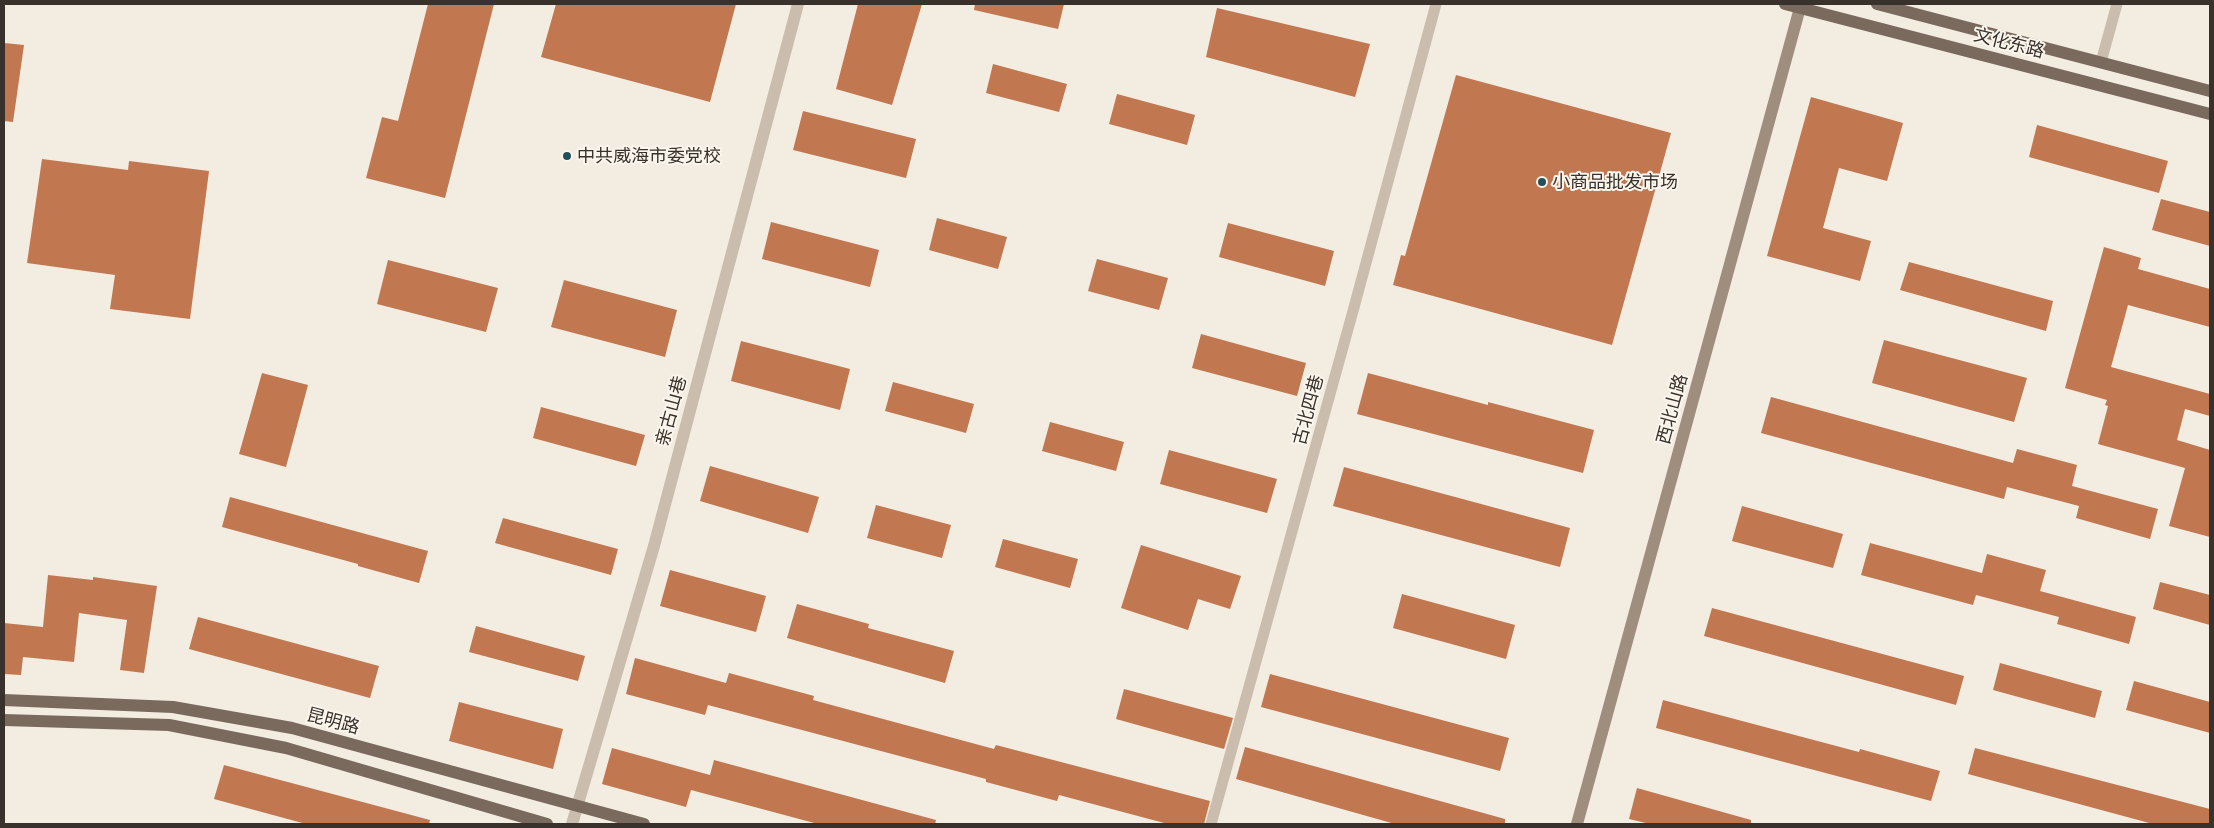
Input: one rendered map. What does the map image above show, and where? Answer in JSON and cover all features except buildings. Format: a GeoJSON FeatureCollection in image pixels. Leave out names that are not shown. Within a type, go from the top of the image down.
{"type":"FeatureCollection","features":[{"type":"Feature","properties":{"kind":"main road","name":"文化东路"},"geometry":{"type":"LineString","coordinates":[[1785,4],[1800,6],[2210,114]]}},
{"type":"Feature","properties":{"kind":"main road"},"geometry":{"type":"LineString","coordinates":[[1877,4],[2210,90]]}},
{"type":"Feature","properties":{"kind":"main road","name":"西北山路"},"geometry":{"type":"LineString","coordinates":[[1577,824],[1800,6]]}},
{"type":"Feature","properties":{"kind":"main road","name":"昆明路"},"geometry":{"type":"LineString","coordinates":[[4,700],[173,707],[292,728],[644,824]]}},
{"type":"Feature","properties":{"kind":"main road"},"geometry":{"type":"LineString","coordinates":[[4,720],[169,725],[276,746],[546,824]]}},
{"type":"Feature","properties":{"kind":"street","name":"亲古山巷"},"geometry":{"type":"LineString","coordinates":[[572,824],[654,546],[798,4]]}},
{"type":"Feature","properties":{"kind":"lane","name":"古北四巷"},"geometry":{"type":"LineString","coordinates":[[1211,824],[1354,311],[1436,4]]}},
{"type":"Feature","properties":{"kind":"lane"},"geometry":{"type":"LineString","coordinates":[[2101,62],[2117,4]]}},
{"type":"Feature","properties":{"kind":"place","name":"中共威海市委党校"},"geometry":{"type":"Point","coordinates":[567,156]}},
{"type":"Feature","properties":{"kind":"place","name":"小商品批发市场"},"geometry":{"type":"Point","coordinates":[1542,182]}}]}
